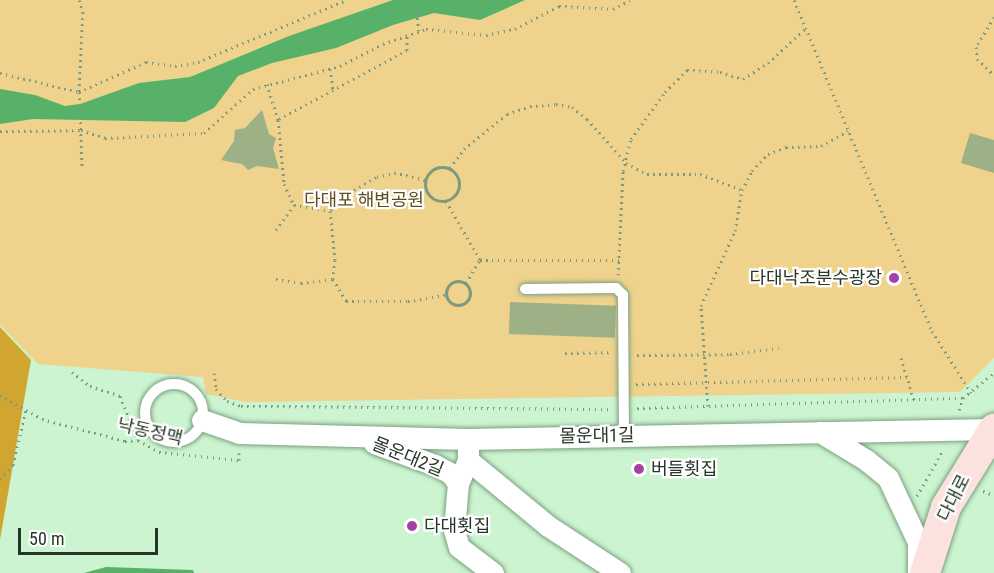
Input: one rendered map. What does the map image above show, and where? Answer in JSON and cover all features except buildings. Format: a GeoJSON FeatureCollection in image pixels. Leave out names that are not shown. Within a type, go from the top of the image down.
{"type":"FeatureCollection","features":[{"type":"Feature","properties":{"kind":"main road","name":"다대로"},"geometry":{"type":"LineString","coordinates":[[925,573],[946,507],[994,429]]}},
{"type":"Feature","properties":{"kind":"street","name":"몰운대1길"},"geometry":{"type":"LineString","coordinates":[[202,420],[239,433],[354,436],[468,450],[624,435],[994,429]]}},
{"type":"Feature","properties":{"kind":"street"},"geometry":{"type":"LineString","coordinates":[[820,432],[888,478],[918,542],[918,573]]}},
{"type":"Feature","properties":{"kind":"street","name":"몰운대2길"},"geometry":{"type":"LineString","coordinates":[[354,436],[450,472],[458,483],[454,530],[459,547],[493,573]]}},
{"type":"Feature","properties":{"kind":"street"},"geometry":{"type":"LineString","coordinates":[[458,483],[468,450],[548,526],[620,573]]}},
{"type":"Feature","properties":{"kind":"lane"},"geometry":{"type":"LineString","coordinates":[[525,289],[616,288],[623,295],[624,435]]}},
{"type":"Feature","properties":{"kind":"lane"},"geometry":{"type":"LineString","coordinates":[[179,384],[188,387],[200,401],[202,420],[191,436],[172,442],[155,434],[145,409],[161,387],[179,384]]}},
{"type":"Feature","properties":{"kind":"path"},"geometry":{"type":"LineString","coordinates":[[79,0],[83,12],[79,92],[82,166]]}},
{"type":"Feature","properties":{"kind":"path"},"geometry":{"type":"LineString","coordinates":[[0,73],[79,92],[146,62],[175,66],[198,62],[346,0]]}},
{"type":"Feature","properties":{"kind":"path"},"geometry":{"type":"LineString","coordinates":[[415,0],[419,31]]}},
{"type":"Feature","properties":{"kind":"path"},"geometry":{"type":"LineString","coordinates":[[0,131],[81,130],[105,138],[204,133],[253,89],[330,69],[419,31],[486,35],[515,29],[559,6],[613,9],[630,0]]}},
{"type":"Feature","properties":{"kind":"path"},"geometry":{"type":"LineString","coordinates":[[794,0],[932,331],[971,393]]}},
{"type":"Feature","properties":{"kind":"path"},"geometry":{"type":"LineString","coordinates":[[994,17],[976,47],[977,59],[994,75]]}},
{"type":"Feature","properties":{"kind":"path"},"geometry":{"type":"LineString","coordinates":[[618,280],[626,163],[631,139],[665,92],[687,70],[720,72],[743,79],[768,63],[806,28]]}},
{"type":"Feature","properties":{"kind":"path"},"geometry":{"type":"LineString","coordinates":[[278,120],[407,50],[407,35]]}},
{"type":"Feature","properties":{"kind":"path"},"geometry":{"type":"LineString","coordinates":[[330,69],[333,90]]}},
{"type":"Feature","properties":{"kind":"path"},"geometry":{"type":"LineString","coordinates":[[267,84],[278,120],[284,184],[294,205]]}},
{"type":"Feature","properties":{"kind":"path"},"geometry":{"type":"LineString","coordinates":[[450,168],[464,149],[507,114],[530,106],[556,104],[572,107],[587,118],[626,163],[653,175],[716,177],[742,190]]}},
{"type":"Feature","properties":{"kind":"path"},"geometry":{"type":"LineString","coordinates":[[708,406],[701,306],[735,231],[742,190],[752,171],[768,154],[786,147],[820,146],[848,130]]}},
{"type":"Feature","properties":{"kind":"path"},"geometry":{"type":"LineString","coordinates":[[450,168],[460,184],[457,193],[446,201],[433,200],[426,193],[425,180],[433,169],[450,168]]}},
{"type":"Feature","properties":{"kind":"path"},"geometry":{"type":"LineString","coordinates":[[330,211],[356,186],[376,177],[396,174],[425,180]]}},
{"type":"Feature","properties":{"kind":"path"},"geometry":{"type":"LineString","coordinates":[[446,201],[480,260]]}},
{"type":"Feature","properties":{"kind":"path"},"geometry":{"type":"LineString","coordinates":[[294,205],[330,211]]}},
{"type":"Feature","properties":{"kind":"path"},"geometry":{"type":"LineString","coordinates":[[276,230],[294,205]]}},
{"type":"Feature","properties":{"kind":"path"},"geometry":{"type":"LineString","coordinates":[[330,211],[336,260],[333,279],[346,301],[416,301],[446,295]]}},
{"type":"Feature","properties":{"kind":"path"},"geometry":{"type":"LineString","coordinates":[[480,260],[619,260]]}},
{"type":"Feature","properties":{"kind":"path"},"geometry":{"type":"LineString","coordinates":[[465,284],[480,260]]}},
{"type":"Feature","properties":{"kind":"path"},"geometry":{"type":"LineString","coordinates":[[276,279],[310,283],[333,279]]}},
{"type":"Feature","properties":{"kind":"path"},"geometry":{"type":"LineString","coordinates":[[446,295],[450,284],[465,284]]}},
{"type":"Feature","properties":{"kind":"path"},"geometry":{"type":"LineString","coordinates":[[446,295],[453,304],[465,302],[470,291],[465,284]]}},
{"type":"Feature","properties":{"kind":"path"},"geometry":{"type":"LineString","coordinates":[[565,353],[706,355],[779,348]]}},
{"type":"Feature","properties":{"kind":"path"},"geometry":{"type":"LineString","coordinates":[[901,357],[914,399]]}},
{"type":"Feature","properties":{"kind":"path"},"geometry":{"type":"LineString","coordinates":[[72,372],[90,386],[120,396],[138,440]]}},
{"type":"Feature","properties":{"kind":"path"},"geometry":{"type":"LineString","coordinates":[[214,373],[216,389],[227,401],[241,406],[477,411],[624,409],[963,398],[994,373]]}},
{"type":"Feature","properties":{"kind":"path"},"geometry":{"type":"LineString","coordinates":[[624,383],[756,383],[907,377]]}},
{"type":"Feature","properties":{"kind":"path","name":"낙동정맥"},"geometry":{"type":"LineString","coordinates":[[0,395],[42,419],[125,441],[138,440],[159,452],[239,460],[239,433]]}},
{"type":"Feature","properties":{"kind":"path"},"geometry":{"type":"LineString","coordinates":[[955,420],[963,398]]}},
{"type":"Feature","properties":{"kind":"path"},"geometry":{"type":"LineString","coordinates":[[0,478],[13,465],[26,410]]}},
{"type":"Feature","properties":{"kind":"path"},"geometry":{"type":"LineString","coordinates":[[911,506],[933,473],[946,441]]}},
{"type":"Feature","properties":{"kind":"green space","name":"다대포 해변공원"},"geometry":{"type":"Polygon","coordinates":[[[0,0],[994,0],[994,358],[960,392],[246,402],[206,394],[203,377],[38,364],[0,325],[0,0]]]}},
{"type":"Feature","properties":{"kind":"shaded area"},"geometry":{"type":"Polygon","coordinates":[[[393,0],[525,0],[480,20],[434,13],[393,25],[336,48],[272,63],[238,76],[214,108],[185,122],[33,119],[0,124],[0,89],[35,95],[65,106],[80,104],[139,83],[190,77],[289,36],[393,0]]]}},
{"type":"Feature","properties":{"kind":"shaded area"},"geometry":{"type":"Polygon","coordinates":[[[0,327],[31,360],[0,540],[0,327]]]}},
{"type":"Feature","properties":{"kind":"shaded area"},"geometry":{"type":"Polygon","coordinates":[[[106,567],[193,570],[194,573],[84,573],[106,567]]]}},
{"type":"Feature","properties":{"kind":"place","name":"다대낙조분수광장"},"geometry":{"type":"Point","coordinates":[894,278]}},
{"type":"Feature","properties":{"kind":"place","name":"버들횟집"},"geometry":{"type":"Point","coordinates":[639,469]}},
{"type":"Feature","properties":{"kind":"place","name":"다대횟집"},"geometry":{"type":"Point","coordinates":[412,526]}}]}
